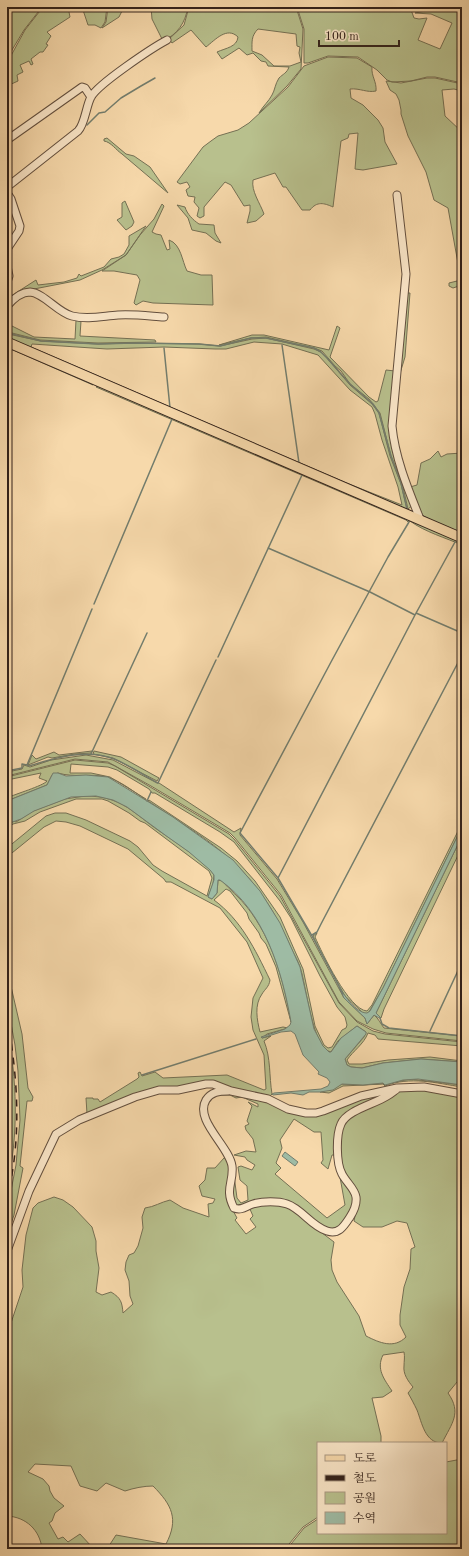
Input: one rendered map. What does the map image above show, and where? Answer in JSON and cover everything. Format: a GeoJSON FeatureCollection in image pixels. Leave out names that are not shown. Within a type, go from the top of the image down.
{"type":"FeatureCollection","features":[{"type":"Feature","properties":{"kind":"main road"},"geometry":{"type":"LineString","coordinates":[[7,342],[462,538]]}},
{"type":"Feature","properties":{"kind":"street"},"geometry":{"type":"LineString","coordinates":[[7,187],[82,127],[82,120],[95,90],[154,47],[167,40]]}},
{"type":"Feature","properties":{"kind":"street"},"geometry":{"type":"LineString","coordinates":[[7,140],[82,87],[91,97]]}},
{"type":"Feature","properties":{"kind":"street"},"geometry":{"type":"LineString","coordinates":[[7,193],[11,199],[20,226],[20,231],[7,249]]}},
{"type":"Feature","properties":{"kind":"street"},"geometry":{"type":"LineString","coordinates":[[398,196],[406,274],[392,426],[397,455],[420,519]]}},
{"type":"Feature","properties":{"kind":"street"},"geometry":{"type":"LineString","coordinates":[[7,266],[9,276],[7,282]]}},
{"type":"Feature","properties":{"kind":"street"},"geometry":{"type":"LineString","coordinates":[[7,306],[13,299],[21,294],[32,292],[65,313],[82,318],[119,315],[164,317]]}},
{"type":"Feature","properties":{"kind":"street"},"geometry":{"type":"LineString","coordinates":[[7,1251],[35,1179],[56,1134],[85,1117],[150,1092],[159,1090],[178,1090],[213,1084],[231,1092],[268,1100],[288,1109],[306,1112],[323,1111],[361,1096],[397,1088],[424,1087],[462,1094]]}},
{"type":"Feature","properties":{"kind":"street"},"geometry":{"type":"LineString","coordinates":[[231,1092],[212,1093],[207,1097],[202,1108],[204,1116],[214,1134],[229,1156],[232,1166],[229,1194],[234,1208],[239,1210],[259,1202],[287,1204],[304,1214],[318,1227],[332,1232],[343,1228],[354,1212],[356,1203],[356,1196],[342,1174],[338,1164],[338,1136],[340,1126],[347,1117],[388,1096],[397,1088]]}},
{"type":"Feature","properties":{"kind":"green space"},"geometry":{"type":"Polygon","coordinates":[[[7,7],[42,7],[24,30],[7,61],[7,7]]]}},
{"type":"Feature","properties":{"kind":"green space"},"geometry":{"type":"Polygon","coordinates":[[[43,7],[68,7],[70,17],[47,32],[51,36],[46,44],[48,45],[43,52],[40,52],[31,59],[33,64],[31,65],[29,61],[20,65],[23,72],[17,75],[18,81],[7,86],[7,63],[25,30],[43,7]]]}},
{"type":"Feature","properties":{"kind":"green space"},"geometry":{"type":"Polygon","coordinates":[[[87,7],[107,7],[105,22],[101,28],[95,25],[88,25],[83,10],[87,7]]]}},
{"type":"Feature","properties":{"kind":"green space"},"geometry":{"type":"Polygon","coordinates":[[[108,7],[124,7],[119,17],[102,28],[106,22],[108,7]]]}},
{"type":"Feature","properties":{"kind":"green space"},"geometry":{"type":"Polygon","coordinates":[[[151,7],[188,7],[183,23],[173,35],[163,41],[152,19],[151,7]]]}},
{"type":"Feature","properties":{"kind":"green space"},"geometry":{"type":"Polygon","coordinates":[[[189,7],[296,7],[303,29],[301,69],[287,86],[259,113],[271,97],[279,78],[289,67],[268,66],[266,62],[261,61],[253,53],[247,55],[239,48],[222,59],[217,52],[236,43],[238,37],[230,33],[221,35],[206,47],[191,30],[172,43],[169,39],[184,25],[189,7]],[[258,29],[253,37],[252,51],[262,55],[274,66],[290,66],[301,62],[299,53],[300,47],[297,46],[296,34],[258,29]]]}},
{"type":"Feature","properties":{"kind":"green space"},"geometry":{"type":"Polygon","coordinates":[[[297,7],[410,7],[414,18],[427,18],[418,40],[440,49],[452,23],[431,14],[415,13],[444,8],[462,7],[462,83],[435,77],[427,77],[411,81],[392,82],[387,80],[377,70],[358,57],[328,56],[304,63],[304,29],[297,7]]]}},
{"type":"Feature","properties":{"kind":"green space"},"geometry":{"type":"Polygon","coordinates":[[[328,57],[357,58],[372,67],[376,91],[350,89],[351,98],[363,105],[378,120],[383,128],[385,142],[397,164],[363,170],[355,169],[358,133],[349,134],[348,138],[341,141],[333,207],[318,204],[310,210],[302,210],[286,187],[283,187],[275,173],[253,180],[253,188],[264,214],[256,221],[247,223],[250,205],[244,206],[231,185],[225,182],[204,207],[204,216],[200,218],[197,216],[199,208],[194,202],[195,197],[188,196],[186,190],[190,187],[187,182],[180,184],[177,182],[203,147],[218,136],[238,130],[249,123],[288,87],[304,66],[328,57]]]}},
{"type":"Feature","properties":{"kind":"green space"},"geometry":{"type":"Polygon","coordinates":[[[435,78],[462,84],[462,91],[454,89],[442,90],[445,116],[462,132],[462,285],[453,288],[449,286],[449,283],[461,280],[448,208],[434,200],[426,172],[408,136],[401,114],[399,100],[396,94],[390,90],[386,81],[401,83],[435,78]]]}},
{"type":"Feature","properties":{"kind":"green space"},"geometry":{"type":"Polygon","coordinates":[[[107,138],[126,154],[134,156],[150,167],[168,193],[111,144],[104,141],[104,139],[107,138]]]}},
{"type":"Feature","properties":{"kind":"green space"},"geometry":{"type":"Polygon","coordinates":[[[125,201],[134,222],[132,226],[126,230],[117,220],[122,217],[122,203],[125,201]]]}},
{"type":"Feature","properties":{"kind":"green space"},"geometry":{"type":"Polygon","coordinates":[[[162,204],[164,206],[152,232],[161,235],[167,250],[170,249],[169,240],[176,245],[181,253],[187,271],[201,275],[212,275],[213,305],[153,303],[143,301],[136,305],[134,303],[140,280],[137,275],[114,271],[102,271],[126,255],[140,235],[154,219],[162,204]]]}},
{"type":"Feature","properties":{"kind":"green space"},"geometry":{"type":"Polygon","coordinates":[[[177,205],[185,207],[190,217],[199,224],[214,225],[215,233],[221,243],[206,233],[192,230],[188,218],[177,205]]]}},
{"type":"Feature","properties":{"kind":"green space"},"geometry":{"type":"Polygon","coordinates":[[[146,226],[126,255],[102,270],[80,280],[34,289],[7,303],[7,297],[8,298],[36,280],[38,285],[64,282],[77,278],[79,274],[81,276],[104,267],[111,259],[124,254],[129,245],[129,236],[146,226]]]}},
{"type":"Feature","properties":{"kind":"green space"},"geometry":{"type":"Polygon","coordinates":[[[407,293],[410,293],[405,357],[398,380],[407,293]]]}},
{"type":"Feature","properties":{"kind":"green space"},"geometry":{"type":"Polygon","coordinates":[[[76,320],[81,321],[80,336],[155,340],[156,342],[98,343],[40,340],[8,332],[7,325],[34,337],[75,339],[76,320]]]}},
{"type":"Feature","properties":{"kind":"green space"},"geometry":{"type":"Polygon","coordinates":[[[337,326],[340,328],[330,357],[369,397],[376,402],[378,401],[386,370],[395,371],[391,417],[413,505],[408,509],[402,483],[391,456],[380,413],[369,399],[350,384],[341,371],[322,351],[266,337],[251,338],[219,345],[252,335],[264,335],[329,350],[337,326]]]}},
{"type":"Feature","properties":{"kind":"green space"},"geometry":{"type":"Polygon","coordinates":[[[8,334],[41,341],[98,344],[199,344],[220,346],[252,339],[266,338],[314,349],[321,352],[350,385],[372,404],[379,413],[390,456],[401,484],[407,509],[405,510],[9,339],[8,334]],[[254,342],[226,349],[164,347],[107,349],[32,344],[31,347],[344,482],[402,505],[398,487],[372,407],[350,390],[318,355],[282,344],[254,342]]]}},
{"type":"Feature","properties":{"kind":"green space"},"geometry":{"type":"Polygon","coordinates":[[[7,345],[93,383],[93,385],[10,350],[7,348],[7,345]]]}},
{"type":"Feature","properties":{"kind":"green space"},"geometry":{"type":"Polygon","coordinates":[[[98,385],[462,542],[462,545],[429,532],[410,521],[408,522],[96,387],[98,385]]]}},
{"type":"Feature","properties":{"kind":"green space"},"geometry":{"type":"Polygon","coordinates":[[[438,451],[441,457],[447,454],[462,453],[462,535],[423,516],[410,487],[417,485],[421,463],[430,459],[438,451]]]}},
{"type":"Feature","properties":{"kind":"green space"},"geometry":{"type":"Polygon","coordinates":[[[92,751],[91,753],[52,758],[48,757],[28,765],[32,755],[36,759],[54,752],[59,755],[92,751]]]}},
{"type":"Feature","properties":{"kind":"green space"},"geometry":{"type":"Polygon","coordinates":[[[94,751],[121,757],[159,778],[157,781],[113,758],[93,754],[94,751]]]}},
{"type":"Feature","properties":{"kind":"green space"},"geometry":{"type":"Polygon","coordinates":[[[86,755],[113,760],[159,783],[234,832],[241,828],[240,835],[277,879],[303,922],[344,998],[365,1018],[367,1024],[374,1015],[384,1028],[462,1036],[462,1041],[386,1033],[373,1029],[357,1021],[339,1002],[281,895],[235,838],[230,833],[151,786],[108,762],[75,759],[7,776],[7,772],[22,769],[24,765],[30,767],[51,760],[86,755]]]}},
{"type":"Feature","properties":{"kind":"green space"},"geometry":{"type":"Polygon","coordinates":[[[75,760],[108,763],[115,766],[229,834],[280,896],[339,1003],[357,1022],[373,1031],[385,1034],[462,1042],[462,1046],[378,1039],[375,1035],[368,1033],[364,1041],[347,1060],[349,1064],[430,1057],[462,1062],[421,1059],[383,1063],[362,1068],[351,1067],[347,1065],[345,1059],[364,1037],[366,1032],[357,1026],[338,1041],[331,1052],[324,1048],[314,1028],[299,965],[282,929],[261,894],[250,879],[221,852],[205,839],[148,801],[149,800],[221,848],[237,861],[255,881],[280,917],[303,969],[315,1026],[324,1045],[328,1048],[332,1047],[342,1030],[346,1028],[347,1025],[345,1017],[337,1007],[291,918],[280,901],[234,842],[155,793],[152,793],[149,789],[117,770],[108,767],[71,764],[70,773],[91,773],[110,777],[115,780],[95,775],[70,775],[58,773],[52,775],[47,785],[7,801],[7,798],[47,781],[39,778],[41,773],[7,780],[7,777],[75,760]]]}},
{"type":"Feature","properties":{"kind":"green space"},"geometry":{"type":"Polygon","coordinates":[[[85,796],[106,798],[123,805],[185,849],[203,863],[214,875],[213,884],[208,897],[212,899],[217,893],[218,880],[222,881],[244,904],[264,933],[271,947],[281,977],[291,1022],[276,967],[266,944],[249,919],[247,913],[230,891],[226,889],[214,900],[224,908],[240,926],[253,946],[270,980],[269,984],[259,998],[257,1008],[257,1018],[260,1032],[283,1027],[288,1028],[267,1034],[262,1038],[271,1036],[264,1041],[269,1060],[272,1094],[268,1098],[212,1082],[188,1087],[163,1088],[87,1114],[86,1098],[98,1099],[100,1102],[137,1079],[139,1077],[138,1073],[140,1072],[142,1076],[155,1072],[163,1078],[227,1075],[264,1090],[266,1089],[264,1055],[253,1030],[251,1017],[253,998],[263,978],[247,942],[220,908],[171,882],[166,882],[128,849],[80,826],[66,822],[56,821],[44,827],[7,857],[7,848],[46,816],[55,813],[66,813],[86,820],[130,841],[138,847],[153,865],[207,896],[212,878],[209,871],[145,823],[108,801],[102,799],[76,799],[40,812],[25,821],[13,824],[7,828],[7,824],[14,821],[16,822],[33,811],[65,799],[85,796]]]}},
{"type":"Feature","properties":{"kind":"green space"},"geometry":{"type":"Polygon","coordinates":[[[462,823],[462,827],[383,988],[369,1012],[366,1014],[363,1013],[345,996],[313,936],[317,933],[315,937],[344,991],[360,1008],[367,1011],[372,1005],[462,823]]]}},
{"type":"Feature","properties":{"kind":"green space"},"geometry":{"type":"Polygon","coordinates":[[[462,836],[462,847],[381,1018],[376,1013],[462,836]]]}},
{"type":"Feature","properties":{"kind":"green space"},"geometry":{"type":"Polygon","coordinates":[[[7,969],[22,1034],[28,1088],[33,1097],[32,1101],[27,1101],[20,1166],[23,1168],[14,1215],[7,1236],[7,1211],[16,1165],[20,1120],[18,1071],[7,1002],[7,969]]]}},
{"type":"Feature","properties":{"kind":"green space"},"geometry":{"type":"Polygon","coordinates":[[[7,1026],[15,1087],[15,1127],[11,1167],[7,1187],[7,1110],[9,1093],[7,1026]]]}},
{"type":"Feature","properties":{"kind":"green space"},"geometry":{"type":"Polygon","coordinates":[[[410,1079],[462,1085],[462,1087],[423,1081],[404,1081],[385,1086],[383,1084],[363,1085],[391,1083],[410,1079]]]}},
{"type":"Feature","properties":{"kind":"green space"},"geometry":{"type":"Polygon","coordinates":[[[342,1084],[363,1085],[343,1086],[329,1093],[320,1092],[342,1084]]]}},
{"type":"Feature","properties":{"kind":"green space"},"geometry":{"type":"Polygon","coordinates":[[[413,1088],[462,1095],[462,1376],[448,1393],[452,1400],[455,1412],[452,1424],[443,1442],[436,1442],[428,1436],[408,1393],[413,1387],[404,1372],[404,1352],[383,1355],[380,1365],[382,1374],[392,1391],[383,1397],[372,1398],[381,1436],[381,1442],[317,1442],[317,1518],[303,1527],[285,1549],[107,1549],[116,1535],[166,1544],[170,1535],[173,1520],[169,1506],[160,1493],[153,1486],[139,1487],[125,1491],[106,1483],[97,1491],[80,1486],[71,1466],[35,1464],[28,1472],[43,1479],[49,1486],[54,1498],[64,1506],[55,1513],[52,1521],[49,1523],[58,1539],[63,1537],[68,1542],[80,1534],[92,1547],[97,1549],[42,1549],[41,1542],[35,1530],[31,1526],[20,1519],[7,1516],[7,1335],[23,1287],[22,1270],[26,1235],[33,1208],[38,1203],[54,1197],[63,1200],[73,1207],[92,1227],[96,1241],[99,1268],[96,1292],[102,1295],[111,1292],[117,1296],[122,1306],[123,1313],[133,1304],[130,1296],[129,1281],[125,1270],[126,1262],[129,1255],[134,1253],[138,1246],[143,1228],[142,1217],[145,1208],[170,1200],[183,1208],[209,1217],[208,1204],[213,1203],[215,1199],[202,1196],[199,1186],[205,1180],[207,1168],[215,1168],[224,1158],[228,1158],[230,1163],[231,1207],[237,1218],[235,1220],[246,1234],[256,1227],[250,1219],[253,1216],[249,1207],[264,1203],[288,1207],[334,1242],[331,1260],[332,1270],[337,1282],[359,1316],[366,1336],[382,1343],[397,1343],[406,1337],[400,1325],[400,1315],[404,1287],[410,1269],[411,1249],[415,1247],[407,1223],[397,1221],[382,1227],[363,1227],[354,1221],[357,1207],[341,1167],[340,1141],[344,1122],[397,1089],[413,1088]]]}},
{"type":"Feature","properties":{"kind":"green space"},"geometry":{"type":"Polygon","coordinates":[[[394,1090],[342,1120],[337,1155],[332,1155],[328,1169],[321,1163],[323,1160],[321,1132],[314,1132],[294,1119],[280,1140],[282,1148],[276,1163],[281,1168],[275,1174],[327,1218],[345,1205],[338,1166],[355,1200],[342,1227],[328,1229],[286,1203],[237,1207],[231,1197],[233,1168],[237,1198],[241,1203],[248,1200],[247,1186],[240,1180],[238,1167],[241,1166],[252,1170],[255,1165],[245,1157],[234,1155],[246,1151],[256,1152],[253,1139],[246,1130],[245,1126],[249,1124],[247,1121],[252,1106],[248,1102],[258,1107],[258,1104],[242,1097],[236,1098],[230,1095],[220,1095],[219,1093],[246,1095],[306,1113],[394,1090]]]}},
{"type":"Feature","properties":{"kind":"green space"},"geometry":{"type":"Polygon","coordinates":[[[462,1459],[462,1549],[287,1549],[304,1528],[317,1520],[317,1534],[447,1534],[447,1462],[462,1459]]]}},
{"type":"Feature","properties":{"kind":"water"},"geometry":{"type":"Polygon","coordinates":[[[53,773],[66,776],[86,775],[108,777],[173,817],[233,860],[260,891],[280,923],[300,967],[314,1029],[323,1046],[329,1052],[331,1052],[341,1038],[357,1026],[366,1032],[366,1034],[345,1059],[347,1065],[362,1068],[383,1063],[421,1059],[462,1062],[462,1085],[418,1079],[403,1080],[385,1085],[383,1083],[363,1085],[342,1084],[333,1090],[309,1092],[303,1095],[291,1093],[273,1095],[272,1094],[274,1093],[321,1089],[328,1086],[330,1082],[327,1078],[318,1074],[319,1072],[303,1055],[295,1034],[291,1031],[261,1037],[285,1029],[291,1022],[282,983],[269,944],[249,909],[236,893],[220,880],[218,880],[217,893],[212,899],[208,897],[214,880],[214,875],[210,870],[189,852],[127,807],[113,800],[96,796],[71,797],[34,811],[21,819],[7,824],[7,801],[47,785],[53,773]]]}},
{"type":"Feature","properties":{"kind":"water"},"geometry":{"type":"Polygon","coordinates":[[[462,827],[462,836],[376,1013],[381,1018],[374,1015],[367,1024],[365,1018],[344,998],[339,987],[355,1007],[363,1012],[367,1013],[370,1011],[383,988],[462,827]]]}},
{"type":"Feature","properties":{"kind":"water"},"geometry":{"type":"Polygon","coordinates":[[[285,1152],[298,1162],[295,1166],[282,1156],[285,1152]]]}},
{"type":"Feature","properties":{"kind":"waterway"},"geometry":{"type":"LineString","coordinates":[[87,125],[99,113],[105,112],[121,98],[155,78]]}},
{"type":"Feature","properties":{"kind":"waterway"},"geometry":{"type":"LineString","coordinates":[[8,333],[41,341],[98,344],[199,344],[220,346],[251,338],[266,338],[314,348],[321,352],[350,384],[373,404],[379,413],[391,456],[401,483],[407,509]]}},
{"type":"Feature","properties":{"kind":"waterway"},"geometry":{"type":"LineString","coordinates":[[282,345],[299,463],[343,482]]}},
{"type":"Feature","properties":{"kind":"waterway"},"geometry":{"type":"LineString","coordinates":[[164,348],[170,408]]}},
{"type":"Feature","properties":{"kind":"waterway"},"geometry":{"type":"LineString","coordinates":[[7,361],[11,351]]}},
{"type":"Feature","properties":{"kind":"waterway"},"geometry":{"type":"LineString","coordinates":[[94,604],[172,419]]}},
{"type":"Feature","properties":{"kind":"waterway"},"geometry":{"type":"LineString","coordinates":[[218,657],[302,475]]}},
{"type":"Feature","properties":{"kind":"waterway"},"geometry":{"type":"LineString","coordinates":[[343,994],[312,936],[278,878],[240,833],[388,557],[409,522]]}},
{"type":"Feature","properties":{"kind":"waterway"},"geometry":{"type":"LineString","coordinates":[[278,878],[415,615],[455,542]]}},
{"type":"Feature","properties":{"kind":"waterway"},"geometry":{"type":"LineString","coordinates":[[268,548],[370,592],[415,615]]}},
{"type":"Feature","properties":{"kind":"waterway"},"geometry":{"type":"LineString","coordinates":[[92,609],[27,765],[29,766],[60,757],[93,754],[120,761],[158,783],[216,660]]}},
{"type":"Feature","properties":{"kind":"waterway"},"geometry":{"type":"LineString","coordinates":[[416,613],[462,633]]}},
{"type":"Feature","properties":{"kind":"waterway"},"geometry":{"type":"LineString","coordinates":[[91,754],[147,633]]}},
{"type":"Feature","properties":{"kind":"waterway"},"geometry":{"type":"LineString","coordinates":[[312,935],[317,932],[462,655]]}},
{"type":"Feature","properties":{"kind":"waterway"},"geometry":{"type":"LineString","coordinates":[[7,771],[22,768],[22,764],[27,765]]}},
{"type":"Feature","properties":{"kind":"waterway"},"geometry":{"type":"LineString","coordinates":[[147,801],[151,792]]}},
{"type":"Feature","properties":{"kind":"waterway"},"geometry":{"type":"LineString","coordinates":[[430,1031],[462,962]]}},
{"type":"Feature","properties":{"kind":"waterway"},"geometry":{"type":"LineString","coordinates":[[380,1018],[382,1024],[389,1028],[462,1036]]}},
{"type":"Feature","properties":{"kind":"waterway"},"geometry":{"type":"LineString","coordinates":[[142,1075],[256,1039]]}},
{"type":"Feature","properties":{"kind":"railway"},"geometry":{"type":"LineString","coordinates":[[7,1016],[14,1062],[17,1108],[15,1153],[7,1199]]}}]}
